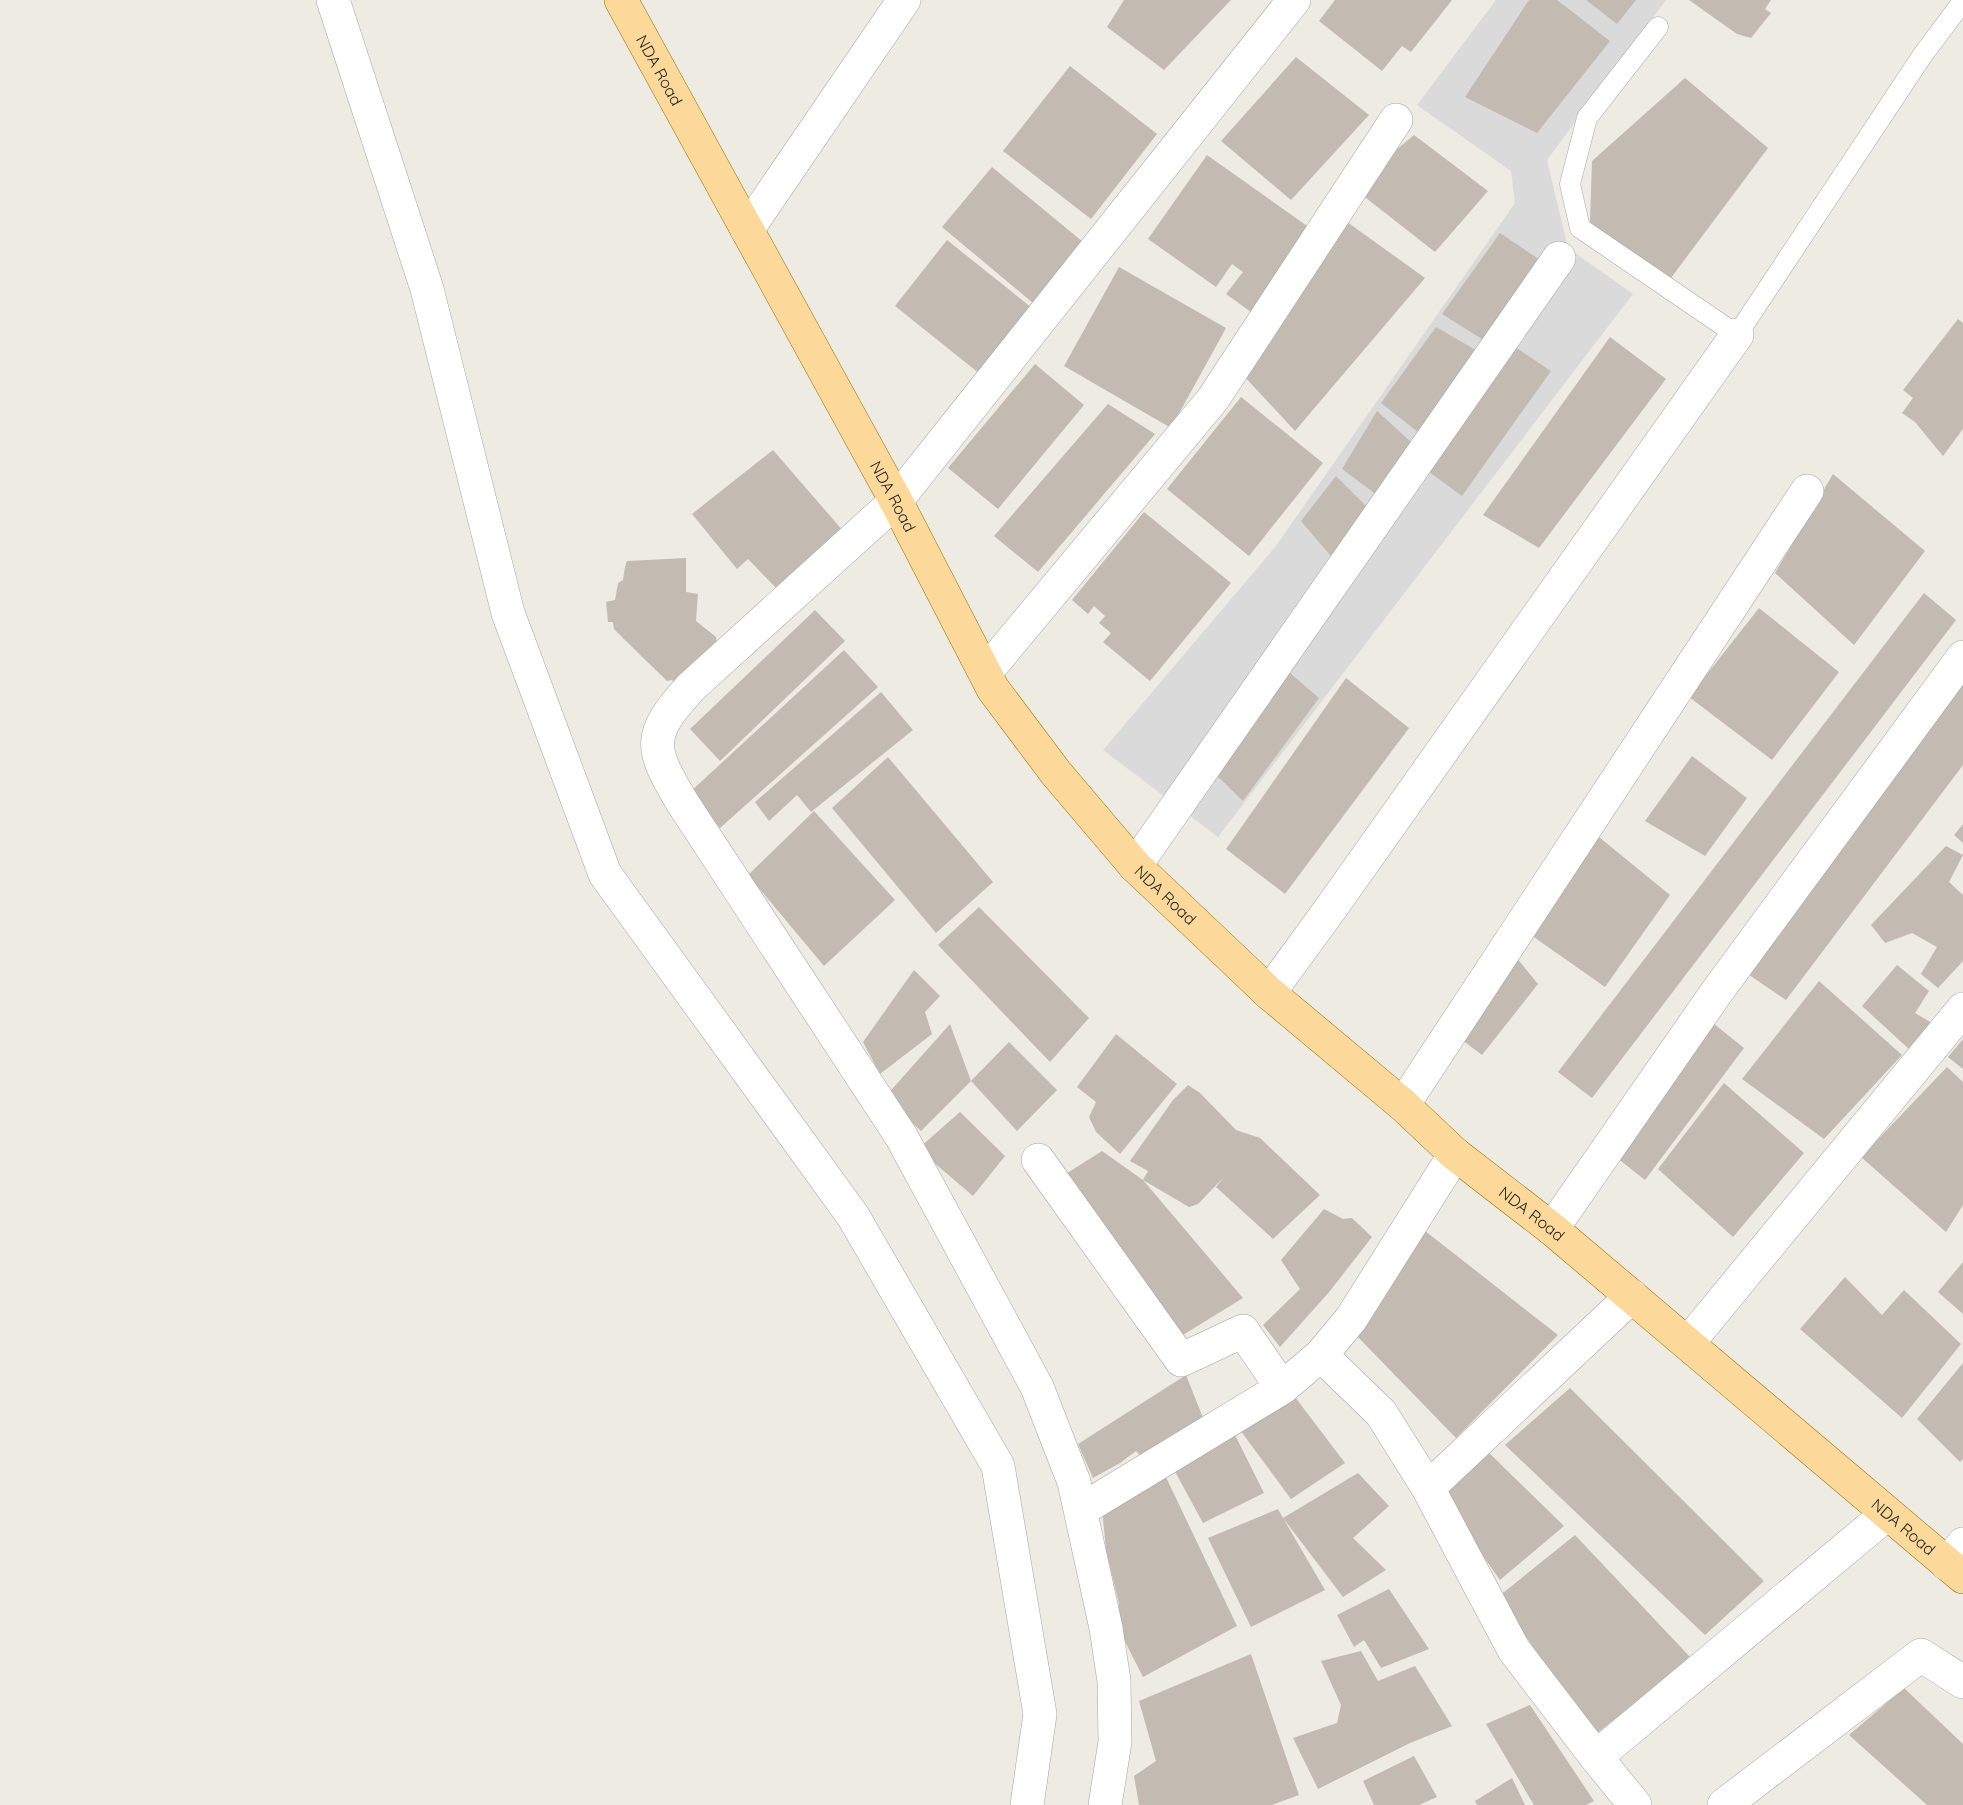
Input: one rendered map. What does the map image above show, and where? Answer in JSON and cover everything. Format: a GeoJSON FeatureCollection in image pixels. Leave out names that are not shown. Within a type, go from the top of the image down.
{"type":"FeatureCollection","features":[{"type":"Feature","properties":{"kind":"main road","name":"NDA Road"},"geometry":{"type":"LineString","coordinates":[[621,0],[896,501],[993,689],[1056,773],[1135,866],[1269,993],[1403,1105],[1455,1154],[1552,1229],[1887,1514],[1958,1562]]}},
{"type":"Feature","properties":{"kind":"street"},"geometry":{"type":"LineString","coordinates":[[333,0],[427,289],[508,613],[605,874],[853,1216],[998,1466],[1040,1714],[1027,1805]]}},
{"type":"Feature","properties":{"kind":"street"},"geometry":{"type":"LineString","coordinates":[[747,230],[904,0]]}},
{"type":"Feature","properties":{"kind":"street"},"geometry":{"type":"LineString","coordinates":[[1106,1805],[1115,1743],[1114,1682],[1106,1628],[1074,1482],[1037,1387],[901,1136],[682,802],[665,774],[657,749],[660,726],[672,708],[691,687],[896,501],[1294,0]]}},
{"type":"Feature","properties":{"kind":"street"},"geometry":{"type":"LineString","coordinates":[[985,673],[1213,399],[1396,120]]}},
{"type":"Feature","properties":{"kind":"street"},"geometry":{"type":"LineString","coordinates":[[1135,866],[1559,258]]}},
{"type":"Feature","properties":{"kind":"street"},"geometry":{"type":"LineString","coordinates":[[1269,993],[1737,335]]}},
{"type":"Feature","properties":{"kind":"street"},"geometry":{"type":"LineString","coordinates":[[1403,1105],[1807,491]]}},
{"type":"Feature","properties":{"kind":"street"},"geometry":{"type":"LineString","coordinates":[[1552,1229],[1716,993],[1963,657]]}},
{"type":"Feature","properties":{"kind":"street"},"geometry":{"type":"LineString","coordinates":[[1688,1343],[1963,1009]]}},
{"type":"Feature","properties":{"kind":"street"},"geometry":{"type":"LineString","coordinates":[[1081,1510],[1282,1388],[1322,1354],[1352,1319],[1455,1154]]}},
{"type":"Feature","properties":{"kind":"street"},"geometry":{"type":"LineString","coordinates":[[1038,1161],[1181,1360],[1243,1331],[1282,1388]]}},
{"type":"Feature","properties":{"kind":"street"},"geometry":{"type":"LineString","coordinates":[[1428,1488],[1632,1296]]}},
{"type":"Feature","properties":{"kind":"street"},"geometry":{"type":"LineString","coordinates":[[1322,1354],[1381,1413],[1428,1488],[1514,1650],[1635,1805]]}},
{"type":"Feature","properties":{"kind":"street"},"geometry":{"type":"LineString","coordinates":[[1596,1757],[1887,1514]]}},
{"type":"Feature","properties":{"kind":"street"},"geometry":{"type":"LineString","coordinates":[[1724,1805],[1921,1655],[1963,1682]]}},
{"type":"Feature","properties":{"kind":"lane"},"geometry":{"type":"LineString","coordinates":[[1658,27],[1587,118],[1570,184],[1580,228],[1737,335],[1922,56],[1963,1]]}},
{"type":"Feature","properties":{"kind":"shaded area"},"geometry":{"type":"Polygon","coordinates":[[[1496,0],[1666,0],[1547,160],[1568,248],[1633,294],[1218,837],[1103,750],[1276,546],[1515,203],[1511,171],[1417,105],[1496,0]]]}},
{"type":"Feature","properties":{"kind":"building"},"geometry":{"type":"Polygon","coordinates":[[[1124,0],[1231,0],[1164,70],[1107,27],[1124,0]]]}},
{"type":"Feature","properties":{"kind":"building"},"geometry":{"type":"Polygon","coordinates":[[[1335,0],[1452,0],[1411,52],[1402,46],[1382,71],[1319,21],[1335,0]]]}},
{"type":"Feature","properties":{"kind":"building"},"geometry":{"type":"Polygon","coordinates":[[[1529,0],[1557,0],[1610,41],[1537,133],[1465,97],[1529,0]]]}},
{"type":"Feature","properties":{"kind":"building"},"geometry":{"type":"Polygon","coordinates":[[[1586,0],[1636,0],[1617,24],[1586,0]]]}},
{"type":"Feature","properties":{"kind":"building"},"geometry":{"type":"Polygon","coordinates":[[[1689,0],[1771,0],[1765,9],[1771,13],[1751,38],[1737,34],[1689,0]]]}},
{"type":"Feature","properties":{"kind":"building"},"geometry":{"type":"Polygon","coordinates":[[[1296,57],[1369,115],[1291,200],[1221,141],[1296,57]]]}},
{"type":"Feature","properties":{"kind":"building"},"geometry":{"type":"Polygon","coordinates":[[[1070,66],[1157,134],[1091,219],[1003,151],[1070,66]]]}},
{"type":"Feature","properties":{"kind":"building"},"geometry":{"type":"Polygon","coordinates":[[[1685,78],[1768,148],[1665,286],[1590,222],[1592,161],[1685,78]]]}},
{"type":"Feature","properties":{"kind":"building"},"geometry":{"type":"Polygon","coordinates":[[[1414,135],[1488,191],[1435,252],[1352,187],[1414,135]]]}},
{"type":"Feature","properties":{"kind":"building"},"geometry":{"type":"Polygon","coordinates":[[[1207,155],[1310,228],[1251,312],[1226,294],[1243,272],[1232,264],[1216,287],[1148,239],[1207,155]]]}},
{"type":"Feature","properties":{"kind":"building"},"geometry":{"type":"Polygon","coordinates":[[[992,167],[1083,242],[1033,303],[942,227],[992,167]]]}},
{"type":"Feature","properties":{"kind":"building"},"geometry":{"type":"Polygon","coordinates":[[[1343,219],[1425,278],[1295,431],[1243,375],[1343,219]]]}},
{"type":"Feature","properties":{"kind":"building"},"geometry":{"type":"Polygon","coordinates":[[[1500,233],[1543,262],[1485,341],[1442,314],[1500,233]]]}},
{"type":"Feature","properties":{"kind":"building"},"geometry":{"type":"Polygon","coordinates":[[[947,240],[1032,308],[980,374],[895,306],[947,240]]]}},
{"type":"Feature","properties":{"kind":"building"},"geometry":{"type":"Polygon","coordinates":[[[1119,267],[1226,328],[1171,428],[1064,366],[1119,267]]]}},
{"type":"Feature","properties":{"kind":"building"},"geometry":{"type":"Polygon","coordinates":[[[1958,319],[1963,323],[1963,429],[1943,456],[1915,422],[1902,413],[1913,398],[1903,390],[1958,319]]]}},
{"type":"Feature","properties":{"kind":"building"},"geometry":{"type":"Polygon","coordinates":[[[1436,327],[1479,352],[1423,436],[1381,403],[1436,327]]]}},
{"type":"Feature","properties":{"kind":"building"},"geometry":{"type":"Polygon","coordinates":[[[1610,337],[1666,379],[1539,548],[1483,515],[1610,337]]]}},
{"type":"Feature","properties":{"kind":"building"},"geometry":{"type":"Polygon","coordinates":[[[1506,341],[1551,371],[1462,496],[1421,466],[1506,341]]]}},
{"type":"Feature","properties":{"kind":"building"},"geometry":{"type":"Polygon","coordinates":[[[1035,364],[1084,405],[998,509],[948,468],[1035,364]]]}},
{"type":"Feature","properties":{"kind":"building"},"geometry":{"type":"Polygon","coordinates":[[[1241,397],[1323,463],[1249,556],[1167,489],[1241,397]]]}},
{"type":"Feature","properties":{"kind":"building"},"geometry":{"type":"Polygon","coordinates":[[[1108,404],[1155,434],[1038,572],[994,536],[1108,404]]]}},
{"type":"Feature","properties":{"kind":"building"},"geometry":{"type":"Polygon","coordinates":[[[1377,411],[1412,443],[1377,495],[1342,469],[1377,411]]]}},
{"type":"Feature","properties":{"kind":"building"},"geometry":{"type":"Polygon","coordinates":[[[773,450],[844,532],[782,594],[748,559],[737,569],[692,514],[773,450]]]}},
{"type":"Feature","properties":{"kind":"building"},"geometry":{"type":"Polygon","coordinates":[[[1833,474],[1925,551],[1854,645],[1775,573],[1833,474]]]}},
{"type":"Feature","properties":{"kind":"building"},"geometry":{"type":"Polygon","coordinates":[[[1336,476],[1373,513],[1336,562],[1301,521],[1336,476]]]}},
{"type":"Feature","properties":{"kind":"building"},"geometry":{"type":"Polygon","coordinates":[[[1144,512],[1231,583],[1150,681],[1103,642],[1111,633],[1099,623],[1105,616],[1094,606],[1088,614],[1072,600],[1144,512]]]}},
{"type":"Feature","properties":{"kind":"building"},"geometry":{"type":"Polygon","coordinates":[[[686,558],[686,592],[698,594],[696,621],[716,637],[719,658],[682,691],[672,680],[667,681],[614,629],[613,622],[608,622],[606,602],[615,600],[618,583],[623,580],[627,561],[686,558]]]}},
{"type":"Feature","properties":{"kind":"building"},"geometry":{"type":"Polygon","coordinates":[[[1924,593],[1956,620],[1592,1098],[1558,1072],[1924,593]]]}},
{"type":"Feature","properties":{"kind":"building"},"geometry":{"type":"Polygon","coordinates":[[[1759,608],[1839,672],[1772,760],[1689,697],[1759,608]]]}},
{"type":"Feature","properties":{"kind":"building"},"geometry":{"type":"Polygon","coordinates":[[[815,610],[845,641],[720,761],[690,729],[815,610]]]}},
{"type":"Feature","properties":{"kind":"building"},"geometry":{"type":"Polygon","coordinates":[[[844,650],[878,687],[720,828],[689,793],[844,650]]]}},
{"type":"Feature","properties":{"kind":"building"},"geometry":{"type":"Polygon","coordinates":[[[1282,666],[1319,698],[1243,801],[1211,770],[1282,666]]]}},
{"type":"Feature","properties":{"kind":"building"},"geometry":{"type":"Polygon","coordinates":[[[1963,667],[1963,765],[1786,1000],[1742,970],[1963,667]]]}},
{"type":"Feature","properties":{"kind":"building"},"geometry":{"type":"Polygon","coordinates":[[[1346,678],[1409,728],[1285,894],[1226,849],[1346,678]]]}},
{"type":"Feature","properties":{"kind":"building"},"geometry":{"type":"Polygon","coordinates":[[[881,692],[913,730],[811,812],[797,795],[769,821],[755,802],[881,692]]]}},
{"type":"Feature","properties":{"kind":"building"},"geometry":{"type":"Polygon","coordinates":[[[1692,756],[1747,798],[1705,856],[1645,821],[1692,756]]]}},
{"type":"Feature","properties":{"kind":"building"},"geometry":{"type":"Polygon","coordinates":[[[888,757],[993,882],[936,933],[832,808],[888,757]]]}},
{"type":"Feature","properties":{"kind":"building"},"geometry":{"type":"Polygon","coordinates":[[[814,811],[895,900],[824,966],[748,875],[814,811]]]}},
{"type":"Feature","properties":{"kind":"building"},"geometry":{"type":"Polygon","coordinates":[[[1963,824],[1963,843],[1954,835],[1963,824]]]}},
{"type":"Feature","properties":{"kind":"building"},"geometry":{"type":"Polygon","coordinates":[[[1594,833],[1670,895],[1605,987],[1531,935],[1594,833]]]}},
{"type":"Feature","properties":{"kind":"building"},"geometry":{"type":"Polygon","coordinates":[[[1946,846],[1963,855],[1949,882],[1963,895],[1963,961],[1938,988],[1921,974],[1937,947],[1912,933],[1885,943],[1871,925],[1946,846]]]}},
{"type":"Feature","properties":{"kind":"building"},"geometry":{"type":"Polygon","coordinates":[[[979,907],[1089,1018],[1050,1062],[938,945],[979,907]]]}},
{"type":"Feature","properties":{"kind":"building"},"geometry":{"type":"Polygon","coordinates":[[[1511,951],[1538,984],[1482,1055],[1445,1027],[1511,951]]]}},
{"type":"Feature","properties":{"kind":"building"},"geometry":{"type":"Polygon","coordinates":[[[1897,965],[1929,991],[1915,1013],[1932,1023],[1910,1050],[1862,1006],[1897,965]]]}},
{"type":"Feature","properties":{"kind":"building"},"geometry":{"type":"Polygon","coordinates":[[[914,970],[940,996],[925,1012],[932,1034],[880,1074],[863,1042],[914,970]]]}},
{"type":"Feature","properties":{"kind":"building"},"geometry":{"type":"Polygon","coordinates":[[[1819,981],[1902,1055],[1824,1139],[1742,1079],[1819,981]]]}},
{"type":"Feature","properties":{"kind":"building"},"geometry":{"type":"Polygon","coordinates":[[[1708,1019],[1744,1048],[1645,1180],[1607,1150],[1708,1019]]]}},
{"type":"Feature","properties":{"kind":"building"},"geometry":{"type":"Polygon","coordinates":[[[950,1024],[971,1081],[921,1131],[885,1097],[950,1024]]]}},
{"type":"Feature","properties":{"kind":"building"},"geometry":{"type":"Polygon","coordinates":[[[1116,1034],[1177,1084],[1120,1154],[1096,1132],[1089,1117],[1096,1102],[1077,1087],[1116,1034]]]}},
{"type":"Feature","properties":{"kind":"building"},"geometry":{"type":"Polygon","coordinates":[[[1963,1039],[1963,1069],[1948,1057],[1963,1039]]]}},
{"type":"Feature","properties":{"kind":"building"},"geometry":{"type":"Polygon","coordinates":[[[1009,1042],[1057,1090],[1017,1131],[971,1081],[1009,1042]]]}},
{"type":"Feature","properties":{"kind":"building"},"geometry":{"type":"Polygon","coordinates":[[[1947,1067],[1963,1082],[1963,1205],[1946,1232],[1861,1157],[1947,1067]]]}},
{"type":"Feature","properties":{"kind":"building"},"geometry":{"type":"Polygon","coordinates":[[[1724,1083],[1804,1153],[1733,1237],[1658,1169],[1724,1083]]]}},
{"type":"Feature","properties":{"kind":"building"},"geometry":{"type":"Polygon","coordinates":[[[1188,1085],[1200,1093],[1236,1130],[1260,1138],[1320,1195],[1273,1239],[1216,1187],[1224,1177],[1198,1204],[1189,1207],[1143,1180],[1148,1171],[1130,1161],[1173,1100],[1188,1085]]]}},
{"type":"Feature","properties":{"kind":"building"},"geometry":{"type":"Polygon","coordinates":[[[960,1112],[1005,1156],[973,1196],[918,1149],[960,1112]]]}},
{"type":"Feature","properties":{"kind":"building"},"geometry":{"type":"Polygon","coordinates":[[[1102,1151],[1143,1180],[1243,1298],[1178,1338],[1061,1177],[1102,1151]]]}},
{"type":"Feature","properties":{"kind":"building"},"geometry":{"type":"Polygon","coordinates":[[[1324,1209],[1343,1219],[1352,1218],[1372,1237],[1330,1291],[1280,1347],[1263,1325],[1300,1289],[1281,1260],[1324,1209]]]}},
{"type":"Feature","properties":{"kind":"building"},"geometry":{"type":"Polygon","coordinates":[[[1420,1227],[1558,1335],[1456,1438],[1354,1333],[1420,1227]]]}},
{"type":"Feature","properties":{"kind":"building"},"geometry":{"type":"Polygon","coordinates":[[[1963,1262],[1963,1314],[1938,1292],[1963,1262]]]}},
{"type":"Feature","properties":{"kind":"building"},"geometry":{"type":"Polygon","coordinates":[[[1845,1277],[1882,1315],[1904,1290],[1961,1344],[1902,1418],[1800,1329],[1845,1277]]]}},
{"type":"Feature","properties":{"kind":"building"},"geometry":{"type":"Polygon","coordinates":[[[1963,1363],[1963,1459],[1960,1462],[1917,1419],[1963,1363]]]}},
{"type":"Feature","properties":{"kind":"building"},"geometry":{"type":"Polygon","coordinates":[[[1186,1375],[1207,1428],[1147,1463],[1136,1451],[1093,1478],[1078,1444],[1186,1375]]]}},
{"type":"Feature","properties":{"kind":"building"},"geometry":{"type":"Polygon","coordinates":[[[1570,1388],[1764,1581],[1705,1635],[1505,1445],[1570,1388]]]}},
{"type":"Feature","properties":{"kind":"building"},"geometry":{"type":"Polygon","coordinates":[[[1292,1393],[1345,1463],[1291,1499],[1240,1430],[1292,1393]]]}},
{"type":"Feature","properties":{"kind":"building"},"geometry":{"type":"Polygon","coordinates":[[[1231,1427],[1264,1493],[1203,1523],[1172,1466],[1231,1427]]]}},
{"type":"Feature","properties":{"kind":"building"},"geometry":{"type":"Polygon","coordinates":[[[1485,1449],[1564,1526],[1500,1580],[1466,1532],[1444,1494],[1485,1449]]]}},
{"type":"Feature","properties":{"kind":"building"},"geometry":{"type":"Polygon","coordinates":[[[1163,1471],[1237,1626],[1143,1677],[1116,1624],[1119,1604],[1106,1550],[1102,1508],[1163,1471]]]}},
{"type":"Feature","properties":{"kind":"building"},"geometry":{"type":"Polygon","coordinates":[[[1358,1473],[1389,1506],[1353,1538],[1386,1570],[1343,1597],[1283,1518],[1358,1473]]]}},
{"type":"Feature","properties":{"kind":"building"},"geometry":{"type":"Polygon","coordinates":[[[1278,1509],[1325,1590],[1251,1627],[1208,1538],[1278,1509]]]}},
{"type":"Feature","properties":{"kind":"building"},"geometry":{"type":"Polygon","coordinates":[[[1575,1535],[1691,1658],[1595,1735],[1498,1597],[1575,1535]]]}},
{"type":"Feature","properties":{"kind":"building"},"geometry":{"type":"Polygon","coordinates":[[[1389,1589],[1429,1649],[1381,1668],[1364,1640],[1354,1647],[1337,1615],[1389,1589]]]}},
{"type":"Feature","properties":{"kind":"building"},"geometry":{"type":"Polygon","coordinates":[[[1361,1651],[1378,1681],[1415,1666],[1452,1726],[1410,1743],[1318,1789],[1293,1738],[1337,1723],[1341,1705],[1321,1661],[1361,1651]]]}},
{"type":"Feature","properties":{"kind":"building"},"geometry":{"type":"Polygon","coordinates":[[[1251,1654],[1299,1795],[1272,1805],[1139,1805],[1134,1776],[1156,1761],[1139,1701],[1251,1654]]]}},
{"type":"Feature","properties":{"kind":"building"},"geometry":{"type":"Polygon","coordinates":[[[1904,1688],[1963,1744],[1963,1805],[1927,1805],[1849,1735],[1904,1688]]]}},
{"type":"Feature","properties":{"kind":"building"},"geometry":{"type":"Polygon","coordinates":[[[1530,1705],[1594,1801],[1586,1805],[1534,1805],[1486,1724],[1530,1705]]]}},
{"type":"Feature","properties":{"kind":"building"},"geometry":{"type":"Polygon","coordinates":[[[1414,1756],[1437,1797],[1419,1805],[1374,1805],[1363,1781],[1414,1756]]]}},
{"type":"Feature","properties":{"kind":"building"},"geometry":{"type":"Polygon","coordinates":[[[1512,1778],[1525,1805],[1477,1805],[1475,1801],[1512,1778]]]}}]}
